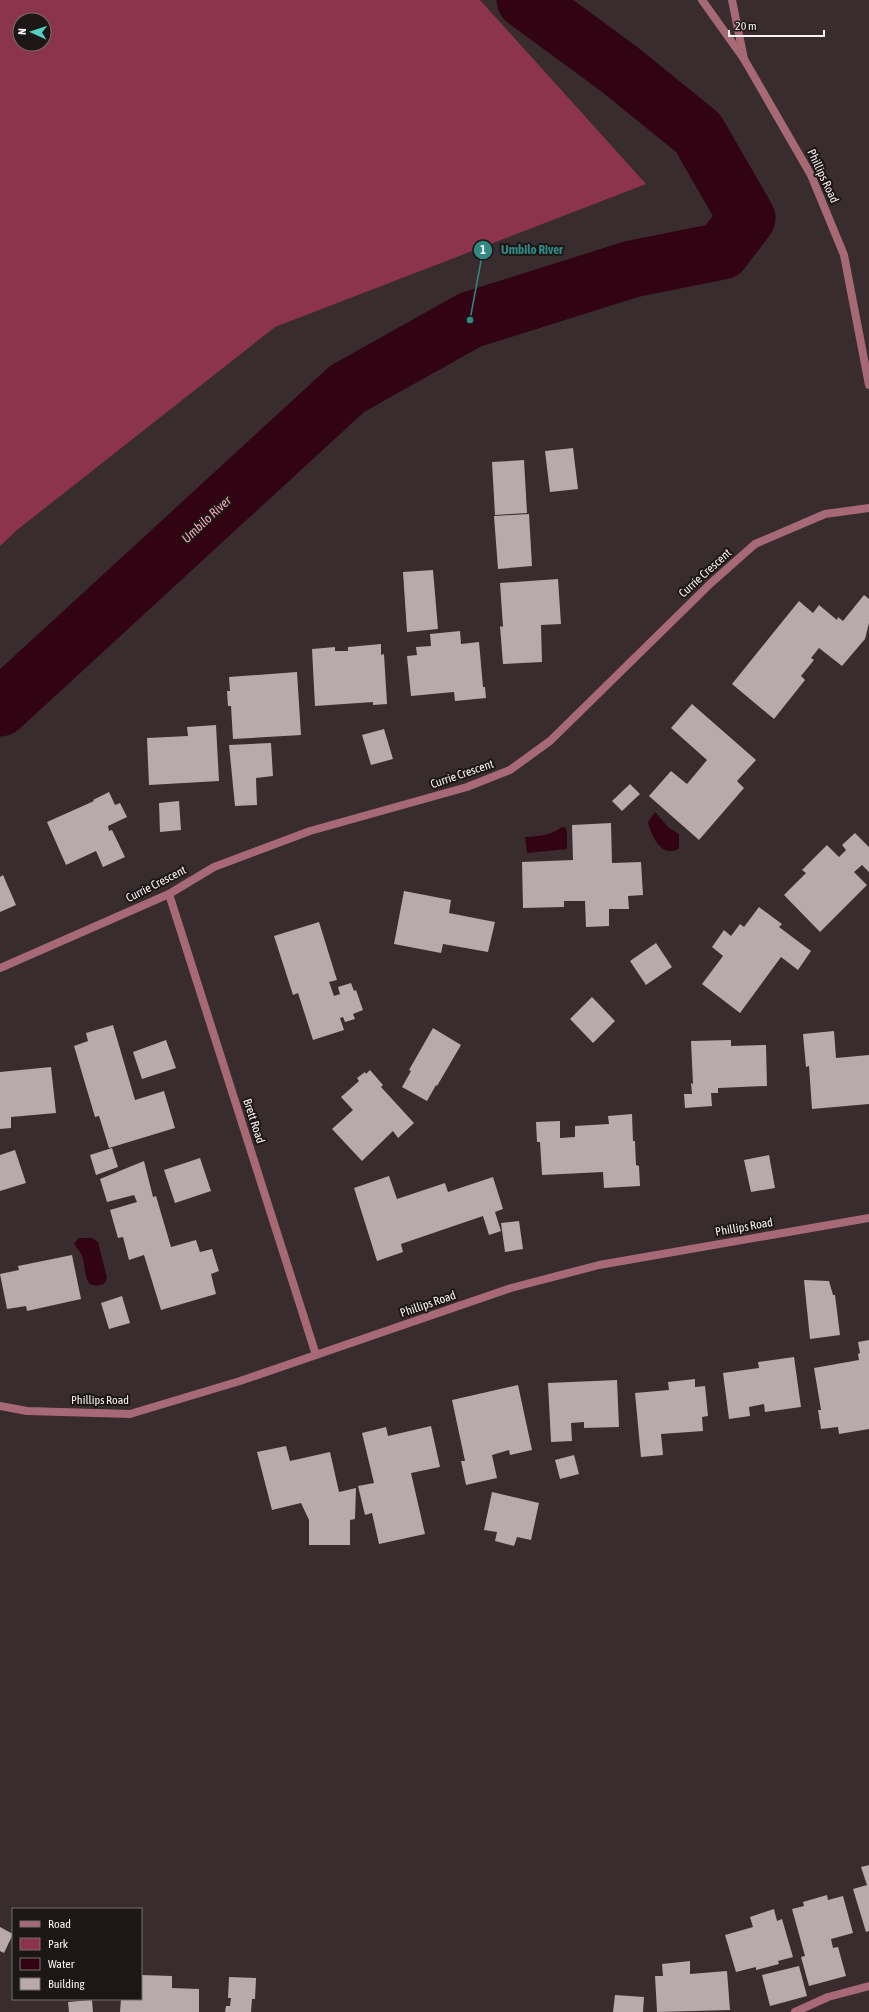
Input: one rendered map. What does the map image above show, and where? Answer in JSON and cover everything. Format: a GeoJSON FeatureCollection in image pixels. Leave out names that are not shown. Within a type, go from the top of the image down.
{"type":"FeatureCollection","features":[{"type":"Feature","properties":{"kind":"street","name":"Phillips Road"},"geometry":{"type":"LineString","coordinates":[[702,0],[744,59],[811,175],[844,255],[869,385]]}},
{"type":"Feature","properties":{"kind":"street"},"geometry":{"type":"LineString","coordinates":[[732,0],[744,59]]}},
{"type":"Feature","properties":{"kind":"street","name":"Currie Crescent"},"geometry":{"type":"LineString","coordinates":[[0,968],[169,894],[214,867],[310,831],[468,787],[510,770],[550,741],[711,582],[755,544],[825,514],[869,508]]}},
{"type":"Feature","properties":{"kind":"street","name":"Brett Road"},"geometry":{"type":"LineString","coordinates":[[169,894],[316,1355]]}},
{"type":"Feature","properties":{"kind":"street","name":"Phillips Road"},"geometry":{"type":"LineString","coordinates":[[0,1406],[27,1411],[130,1414],[240,1381],[511,1288],[599,1265],[869,1218]]}},
{"type":"Feature","properties":{"kind":"street"},"geometry":{"type":"LineString","coordinates":[[795,2012],[828,1997],[869,1986]]}},
{"type":"Feature","properties":{"kind":"green space"},"geometry":{"type":"Polygon","coordinates":[[[0,0],[480,0],[646,184],[275,327],[17,530],[0,546],[0,0]]]}},
{"type":"Feature","properties":{"kind":"water"},"geometry":{"type":"Polygon","coordinates":[[[655,812],[669,828],[679,834],[679,848],[673,851],[668,851],[663,849],[655,840],[648,822],[655,812]]]}},
{"type":"Feature","properties":{"kind":"water"},"geometry":{"type":"Polygon","coordinates":[[[562,827],[565,827],[567,832],[567,849],[527,853],[525,837],[549,834],[562,827]]]}},
{"type":"Feature","properties":{"kind":"water"},"geometry":{"type":"Polygon","coordinates":[[[79,1238],[92,1238],[98,1242],[107,1278],[104,1284],[97,1286],[92,1285],[89,1282],[82,1256],[74,1243],[79,1238]]]}},
{"type":"Feature","properties":{"kind":"building"},"geometry":{"type":"Polygon","coordinates":[[[573,448],[578,489],[550,492],[545,451],[573,448]]]}},
{"type":"Feature","properties":{"kind":"building"},"geometry":{"type":"Polygon","coordinates":[[[524,460],[527,513],[495,515],[492,462],[524,460]]]}},
{"type":"Feature","properties":{"kind":"building"},"geometry":{"type":"Polygon","coordinates":[[[529,514],[532,566],[498,569],[494,516],[529,514]]]}},
{"type":"Feature","properties":{"kind":"building"},"geometry":{"type":"Polygon","coordinates":[[[433,570],[438,629],[407,632],[403,572],[433,570]]]}},
{"type":"Feature","properties":{"kind":"building"},"geometry":{"type":"Polygon","coordinates":[[[558,579],[561,624],[541,625],[542,662],[503,664],[500,626],[503,627],[500,583],[558,579]]]}},
{"type":"Feature","properties":{"kind":"building"},"geometry":{"type":"Polygon","coordinates":[[[864,595],[869,599],[869,623],[865,639],[842,666],[819,648],[811,658],[814,660],[801,676],[805,680],[774,719],[732,684],[799,601],[813,613],[819,605],[837,620],[838,617],[843,621],[864,595]]]}},
{"type":"Feature","properties":{"kind":"building"},"geometry":{"type":"Polygon","coordinates":[[[460,631],[461,644],[479,642],[483,687],[485,687],[486,698],[455,701],[454,692],[411,696],[407,656],[417,655],[416,647],[431,646],[430,634],[460,631]]]}},
{"type":"Feature","properties":{"kind":"building"},"geometry":{"type":"Polygon","coordinates":[[[381,644],[381,655],[384,654],[387,704],[373,705],[373,702],[315,706],[312,649],[335,647],[335,651],[348,651],[348,647],[381,644]]]}},
{"type":"Feature","properties":{"kind":"building"},"geometry":{"type":"Polygon","coordinates":[[[297,672],[301,735],[233,739],[231,706],[228,706],[227,691],[230,691],[229,677],[297,672]]]}},
{"type":"Feature","properties":{"kind":"building"},"geometry":{"type":"Polygon","coordinates":[[[692,704],[756,760],[737,781],[744,788],[699,840],[649,796],[671,771],[687,784],[707,760],[671,728],[692,704]]]}},
{"type":"Feature","properties":{"kind":"building"},"geometry":{"type":"Polygon","coordinates":[[[216,725],[219,781],[149,785],[147,738],[188,736],[187,727],[216,725]]]}},
{"type":"Feature","properties":{"kind":"building"},"geometry":{"type":"Polygon","coordinates":[[[384,729],[393,759],[371,765],[362,735],[384,729]]]}},
{"type":"Feature","properties":{"kind":"building"},"geometry":{"type":"Polygon","coordinates":[[[271,743],[273,776],[256,778],[257,805],[235,806],[229,745],[271,743]]]}},
{"type":"Feature","properties":{"kind":"building"},"geometry":{"type":"Polygon","coordinates":[[[630,784],[640,794],[622,811],[612,801],[630,784]]]}},
{"type":"Feature","properties":{"kind":"building"},"geometry":{"type":"Polygon","coordinates":[[[109,792],[115,805],[120,803],[127,817],[108,826],[109,831],[112,830],[125,857],[103,867],[96,851],[66,865],[47,822],[94,801],[93,800],[109,792]]]}},
{"type":"Feature","properties":{"kind":"building"},"geometry":{"type":"Polygon","coordinates":[[[179,801],[181,830],[160,832],[159,803],[179,801]]]}},
{"type":"Feature","properties":{"kind":"building"},"geometry":{"type":"Polygon","coordinates":[[[611,823],[612,863],[641,862],[643,895],[628,896],[629,909],[609,909],[609,926],[586,927],[585,901],[564,901],[564,907],[523,908],[522,862],[573,860],[572,825],[611,823]]]}},
{"type":"Feature","properties":{"kind":"building"},"geometry":{"type":"Polygon","coordinates":[[[855,833],[869,847],[869,872],[862,865],[854,872],[867,885],[820,932],[784,895],[806,873],[802,870],[827,845],[839,857],[846,850],[842,845],[855,833]]]}},
{"type":"Feature","properties":{"kind":"building"},"geometry":{"type":"Polygon","coordinates":[[[3,875],[16,905],[0,912],[0,877],[3,875]]]}},
{"type":"Feature","properties":{"kind":"building"},"geometry":{"type":"Polygon","coordinates":[[[404,891],[451,900],[449,913],[495,922],[488,952],[443,944],[441,953],[394,944],[404,891]]]}},
{"type":"Feature","properties":{"kind":"building"},"geometry":{"type":"Polygon","coordinates":[[[759,907],[782,924],[779,927],[811,951],[798,970],[781,957],[740,1013],[702,984],[723,956],[712,947],[724,930],[731,936],[740,924],[744,927],[759,907]]]}},
{"type":"Feature","properties":{"kind":"building"},"geometry":{"type":"Polygon","coordinates":[[[319,922],[337,980],[329,982],[334,996],[340,994],[338,987],[351,983],[354,991],[356,990],[363,1010],[353,1014],[355,1019],[345,1022],[343,1017],[340,1018],[344,1030],[313,1040],[298,993],[293,995],[274,936],[319,922]]]}},
{"type":"Feature","properties":{"kind":"building"},"geometry":{"type":"Polygon","coordinates":[[[656,943],[672,967],[646,985],[630,961],[656,943]]]}},
{"type":"Feature","properties":{"kind":"building"},"geometry":{"type":"Polygon","coordinates":[[[592,997],[615,1021],[593,1043],[570,1019],[592,997]]]}},
{"type":"Feature","properties":{"kind":"building"},"geometry":{"type":"Polygon","coordinates":[[[113,1025],[135,1100],[164,1091],[175,1128],[109,1148],[99,1116],[95,1117],[74,1046],[88,1041],[86,1033],[113,1025]]]}},
{"type":"Feature","properties":{"kind":"building"},"geometry":{"type":"Polygon","coordinates":[[[433,1028],[461,1045],[427,1101],[402,1087],[411,1071],[409,1070],[433,1028]]]}},
{"type":"Feature","properties":{"kind":"building"},"geometry":{"type":"Polygon","coordinates":[[[834,1031],[836,1058],[869,1055],[869,1104],[812,1109],[809,1066],[806,1067],[803,1034],[834,1031]]]}},
{"type":"Feature","properties":{"kind":"building"},"geometry":{"type":"Polygon","coordinates":[[[166,1040],[176,1068],[142,1079],[133,1052],[166,1040]]]}},
{"type":"Feature","properties":{"kind":"building"},"geometry":{"type":"Polygon","coordinates":[[[731,1040],[731,1046],[766,1045],[767,1086],[718,1088],[718,1093],[711,1093],[712,1106],[685,1108],[684,1094],[692,1094],[691,1083],[693,1084],[691,1041],[731,1040]]]}},
{"type":"Feature","properties":{"kind":"building"},"geometry":{"type":"Polygon","coordinates":[[[51,1067],[56,1113],[11,1117],[11,1128],[0,1129],[0,1072],[51,1067]]]}},
{"type":"Feature","properties":{"kind":"building"},"geometry":{"type":"Polygon","coordinates":[[[370,1070],[383,1085],[381,1087],[414,1123],[398,1138],[393,1131],[362,1161],[332,1129],[353,1110],[341,1097],[359,1081],[357,1078],[365,1072],[366,1074],[370,1070]]]}},
{"type":"Feature","properties":{"kind":"building"},"geometry":{"type":"Polygon","coordinates":[[[632,1114],[633,1141],[635,1141],[636,1165],[639,1166],[640,1186],[604,1188],[603,1172],[542,1175],[540,1142],[537,1142],[536,1122],[560,1121],[560,1138],[575,1137],[575,1126],[609,1124],[608,1116],[632,1114]]]}},
{"type":"Feature","properties":{"kind":"building"},"geometry":{"type":"Polygon","coordinates":[[[112,1148],[118,1167],[96,1175],[90,1155],[112,1148]]]}},
{"type":"Feature","properties":{"kind":"building"},"geometry":{"type":"Polygon","coordinates":[[[15,1150],[26,1183],[0,1191],[0,1155],[15,1150]]]}},
{"type":"Feature","properties":{"kind":"building"},"geometry":{"type":"Polygon","coordinates":[[[769,1155],[775,1188],[751,1192],[744,1160],[769,1155]]]}},
{"type":"Feature","properties":{"kind":"building"},"geometry":{"type":"Polygon","coordinates":[[[200,1158],[211,1191],[175,1203],[164,1170],[200,1158]]]}},
{"type":"Feature","properties":{"kind":"building"},"geometry":{"type":"Polygon","coordinates":[[[144,1161],[153,1197],[156,1196],[171,1247],[196,1240],[200,1252],[212,1249],[219,1271],[211,1274],[216,1294],[161,1310],[144,1255],[129,1260],[123,1237],[118,1238],[110,1210],[137,1202],[134,1195],[107,1202],[100,1179],[144,1161]]]}},
{"type":"Feature","properties":{"kind":"building"},"geometry":{"type":"Polygon","coordinates":[[[389,1176],[397,1199],[445,1183],[448,1192],[493,1177],[503,1209],[495,1212],[501,1231],[489,1235],[483,1216],[401,1244],[403,1252],[377,1261],[354,1188],[389,1176]]]}},
{"type":"Feature","properties":{"kind":"building"},"geometry":{"type":"Polygon","coordinates":[[[519,1221],[523,1249],[505,1252],[501,1223],[519,1221]]]}},
{"type":"Feature","properties":{"kind":"building"},"geometry":{"type":"Polygon","coordinates":[[[72,1255],[81,1299],[27,1311],[26,1306],[7,1309],[0,1274],[19,1270],[18,1266],[72,1255]]]}},
{"type":"Feature","properties":{"kind":"building"},"geometry":{"type":"Polygon","coordinates":[[[804,1280],[829,1281],[833,1295],[835,1295],[840,1335],[810,1339],[804,1280]]]}},
{"type":"Feature","properties":{"kind":"building"},"geometry":{"type":"Polygon","coordinates":[[[122,1296],[130,1323],[109,1329],[101,1303],[122,1296]]]}},
{"type":"Feature","properties":{"kind":"building"},"geometry":{"type":"Polygon","coordinates":[[[869,1340],[869,1429],[839,1434],[838,1427],[821,1429],[818,1410],[821,1410],[814,1368],[859,1360],[858,1354],[860,1353],[858,1342],[869,1340]]]}},
{"type":"Feature","properties":{"kind":"building"},"geometry":{"type":"Polygon","coordinates":[[[794,1357],[801,1407],[765,1412],[764,1404],[749,1407],[750,1416],[729,1419],[723,1373],[759,1368],[758,1362],[794,1357]]]}},
{"type":"Feature","properties":{"kind":"building"},"geometry":{"type":"Polygon","coordinates":[[[695,1379],[695,1387],[705,1386],[708,1416],[702,1417],[703,1431],[661,1434],[663,1455],[641,1457],[635,1393],[669,1390],[668,1382],[695,1379]]]}},
{"type":"Feature","properties":{"kind":"building"},"geometry":{"type":"Polygon","coordinates":[[[617,1380],[619,1427],[584,1428],[584,1422],[571,1423],[572,1441],[551,1442],[548,1383],[617,1380]]]}},
{"type":"Feature","properties":{"kind":"building"},"geometry":{"type":"Polygon","coordinates":[[[518,1385],[532,1450],[510,1455],[509,1450],[492,1455],[497,1478],[466,1485],[461,1461],[465,1461],[452,1400],[518,1385]]]}},
{"type":"Feature","properties":{"kind":"building"},"geometry":{"type":"Polygon","coordinates":[[[431,1426],[440,1467],[411,1473],[425,1534],[379,1544],[372,1513],[365,1515],[358,1486],[374,1483],[362,1433],[386,1427],[388,1436],[431,1426]]]}},
{"type":"Feature","properties":{"kind":"building"},"geometry":{"type":"Polygon","coordinates":[[[286,1446],[290,1461],[330,1452],[339,1492],[356,1488],[355,1519],[350,1520],[350,1545],[309,1545],[309,1520],[301,1503],[272,1510],[257,1452],[286,1446]]]}},
{"type":"Feature","properties":{"kind":"building"},"geometry":{"type":"Polygon","coordinates":[[[574,1455],[579,1474],[560,1479],[555,1460],[574,1455]]]}},
{"type":"Feature","properties":{"kind":"building"},"geometry":{"type":"Polygon","coordinates":[[[492,1492],[539,1503],[531,1540],[517,1537],[514,1546],[495,1541],[497,1532],[484,1530],[492,1492]]]}},
{"type":"Feature","properties":{"kind":"building"},"geometry":{"type":"Polygon","coordinates":[[[869,1865],[869,1931],[866,1932],[853,1889],[867,1885],[861,1867],[869,1865]]]}},
{"type":"Feature","properties":{"kind":"building"},"geometry":{"type":"Polygon","coordinates":[[[827,1895],[828,1900],[843,1896],[853,1933],[831,1939],[833,1948],[838,1947],[846,1976],[809,1986],[801,1957],[805,1956],[792,1909],[804,1906],[803,1902],[827,1895]]]}},
{"type":"Feature","properties":{"kind":"building"},"geometry":{"type":"Polygon","coordinates":[[[774,1909],[777,1921],[782,1919],[793,1957],[778,1961],[779,1964],[756,1970],[756,1967],[736,1972],[725,1935],[753,1927],[750,1917],[774,1909]]]}},
{"type":"Feature","properties":{"kind":"building"},"geometry":{"type":"Polygon","coordinates":[[[0,1927],[12,1933],[12,1936],[4,1953],[0,1951],[0,1927]]]}},
{"type":"Feature","properties":{"kind":"building"},"geometry":{"type":"Polygon","coordinates":[[[690,1961],[690,1974],[727,1971],[730,2010],[657,2012],[655,1976],[663,1976],[662,1964],[690,1961]]]}},
{"type":"Feature","properties":{"kind":"building"},"geometry":{"type":"Polygon","coordinates":[[[799,1966],[807,1996],[770,2006],[762,1975],[799,1966]]]}},
{"type":"Feature","properties":{"kind":"building"},"geometry":{"type":"Polygon","coordinates":[[[142,1975],[172,1976],[172,1988],[199,1989],[199,2012],[120,2012],[121,2000],[142,2000],[142,1975]]]}},
{"type":"Feature","properties":{"kind":"building"},"geometry":{"type":"Polygon","coordinates":[[[229,1977],[256,1978],[255,1999],[252,1999],[251,2012],[225,2012],[226,2006],[230,2006],[231,1998],[228,1998],[229,1977]]]}},
{"type":"Feature","properties":{"kind":"building"},"geometry":{"type":"Polygon","coordinates":[[[615,1995],[644,1997],[643,2012],[613,2012],[615,1995]]]}},
{"type":"Feature","properties":{"kind":"building"},"geometry":{"type":"Polygon","coordinates":[[[92,2000],[93,2012],[69,2012],[68,2002],[92,2000]]]}},
{"type":"Feature","properties":{"kind":"waterway","name":"Umbilo River"},"geometry":{"type":"LineString","coordinates":[[0,708],[347,389],[470,320],[632,269],[722,251],[747,218],[698,133],[619,69],[525,0]]}},
{"type":"Feature","properties":{"kind":"place","name":"Umbilo River"},"geometry":{"type":"Point","coordinates":[470,320]}}]}
